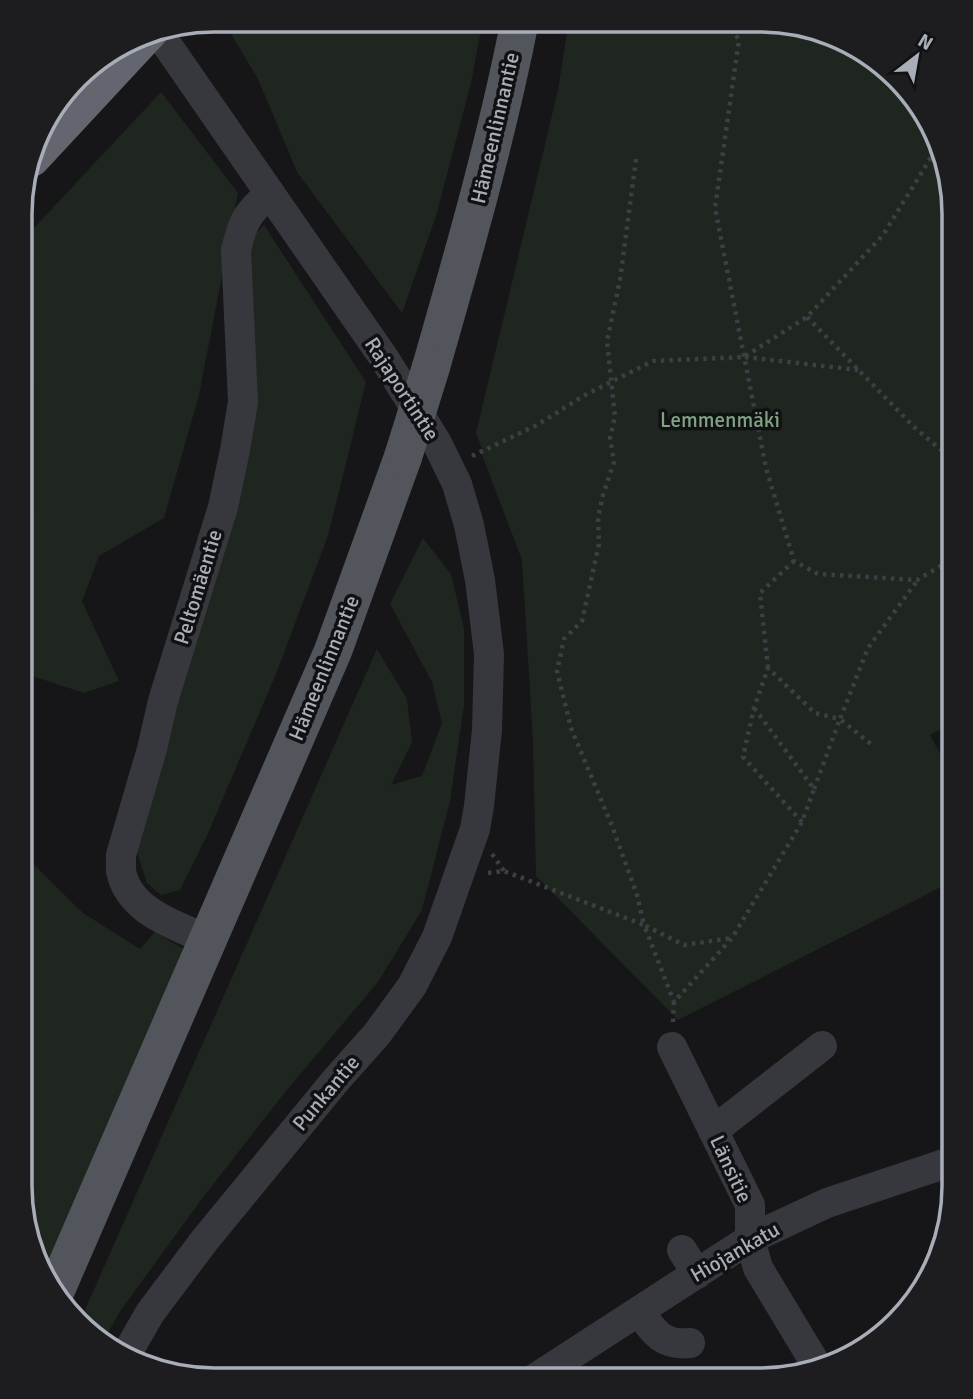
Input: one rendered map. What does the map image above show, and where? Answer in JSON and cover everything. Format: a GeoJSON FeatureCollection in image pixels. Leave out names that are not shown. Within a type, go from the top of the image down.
{"type":"FeatureCollection","features":[{"type":"Feature","properties":{"kind":"highway"},"geometry":{"type":"LineString","coordinates":[[46,141],[128,53]]}},
{"type":"Feature","properties":{"kind":"main road","name":"Hämeenlinnantie"},"geometry":{"type":"LineString","coordinates":[[59,1282],[333,651],[403,457],[431,367],[477,205],[518,32]]}},
{"type":"Feature","properties":{"kind":"street","name":"Rajaportintie"},"geometry":{"type":"LineString","coordinates":[[163,39],[383,358],[437,443],[457,484],[480,580],[489,654],[487,730],[479,806]]}},
{"type":"Feature","properties":{"kind":"street","name":"Peltomäentie"},"geometry":{"type":"LineString","coordinates":[[208,940],[152,914],[137,901],[121,872],[121,855],[163,701],[225,496],[243,402],[236,250],[250,211],[270,193]]}},
{"type":"Feature","properties":{"kind":"street","name":"Punkantie"},"geometry":{"type":"LineString","coordinates":[[130,1347],[150,1313],[204,1241],[377,1034],[412,986],[437,937],[475,829],[479,806]]}},
{"type":"Feature","properties":{"kind":"street"},"geometry":{"type":"LineString","coordinates":[[713,1131],[822,1046]]}},
{"type":"Feature","properties":{"kind":"street","name":"Länsitie"},"geometry":{"type":"LineString","coordinates":[[672,1047],[750,1205],[750,1240],[758,1268],[812,1359]]}},
{"type":"Feature","properties":{"kind":"street","name":"Hiojankatu"},"geometry":{"type":"LineString","coordinates":[[551,1368],[639,1311],[690,1262],[750,1240],[827,1203],[941,1165]]}},
{"type":"Feature","properties":{"kind":"street"},"geometry":{"type":"LineString","coordinates":[[639,1311],[660,1337],[678,1344],[690,1343]]}},
{"type":"Feature","properties":{"kind":"path"},"geometry":{"type":"LineString","coordinates":[[733,32],[738,40],[715,208],[766,468],[793,561],[818,574],[917,580]]}},
{"type":"Feature","properties":{"kind":"path"},"geometry":{"type":"LineString","coordinates":[[744,357],[807,317],[883,235],[932,155]]}},
{"type":"Feature","properties":{"kind":"path"},"geometry":{"type":"LineString","coordinates":[[636,159],[620,281],[607,341],[615,417],[610,438],[614,461],[598,518],[599,544],[582,621],[564,639],[557,671],[570,728],[612,826],[644,925],[674,1002],[672,1047]]}},
{"type":"Feature","properties":{"kind":"path"},"geometry":{"type":"LineString","coordinates":[[807,317],[914,426],[942,450]]}},
{"type":"Feature","properties":{"kind":"path"},"geometry":{"type":"LineString","coordinates":[[449,467],[537,425],[585,396],[653,361],[744,357],[858,370]]}},
{"type":"Feature","properties":{"kind":"path"},"geometry":{"type":"LineString","coordinates":[[793,561],[760,593],[768,668],[754,708],[743,757],[802,822]]}},
{"type":"Feature","properties":{"kind":"path"},"geometry":{"type":"LineString","coordinates":[[674,1002],[732,938],[802,822],[869,648],[917,580],[942,565]]}},
{"type":"Feature","properties":{"kind":"path"},"geometry":{"type":"LineString","coordinates":[[768,668],[815,713],[840,719],[872,746]]}},
{"type":"Feature","properties":{"kind":"path"},"geometry":{"type":"LineString","coordinates":[[754,708],[814,789]]}},
{"type":"Feature","properties":{"kind":"path"},"geometry":{"type":"LineString","coordinates":[[459,876],[504,871],[644,925],[684,945],[732,938]]}},
{"type":"Feature","properties":{"kind":"green space"},"geometry":{"type":"Polygon","coordinates":[[[230,32],[481,32],[471,83],[436,216],[402,313],[297,172],[258,79],[230,32]]]}},
{"type":"Feature","properties":{"kind":"green space","name":"Lemmenmäki"},"geometry":{"type":"Polygon","coordinates":[[[567,32],[783,33],[829,45],[870,69],[882,80],[882,91],[893,91],[923,133],[938,178],[942,214],[941,729],[930,735],[941,756],[941,887],[678,1020],[536,876],[533,742],[522,560],[476,433],[558,90],[567,32]]]}},
{"type":"Feature","properties":{"kind":"green space"},"geometry":{"type":"Polygon","coordinates":[[[161,92],[238,193],[199,395],[164,518],[99,556],[82,601],[119,681],[84,693],[32,676],[32,230],[161,92]]]}},
{"type":"Feature","properties":{"kind":"green space"},"geometry":{"type":"Polygon","coordinates":[[[264,225],[366,382],[328,536],[276,674],[209,831],[180,890],[161,895],[147,883],[134,843],[237,502],[251,238],[264,225]]]}},
{"type":"Feature","properties":{"kind":"green space"},"geometry":{"type":"Polygon","coordinates":[[[423,538],[451,574],[464,629],[464,705],[450,801],[422,910],[378,982],[286,1091],[201,1200],[121,1310],[108,1333],[84,1313],[377,649],[407,699],[412,742],[391,785],[422,776],[442,723],[432,682],[390,604],[423,538]]]}},
{"type":"Feature","properties":{"kind":"green space"},"geometry":{"type":"Polygon","coordinates":[[[32,863],[83,913],[140,949],[155,932],[185,950],[48,1261],[35,1221],[32,1197],[32,863]]]}}]}
